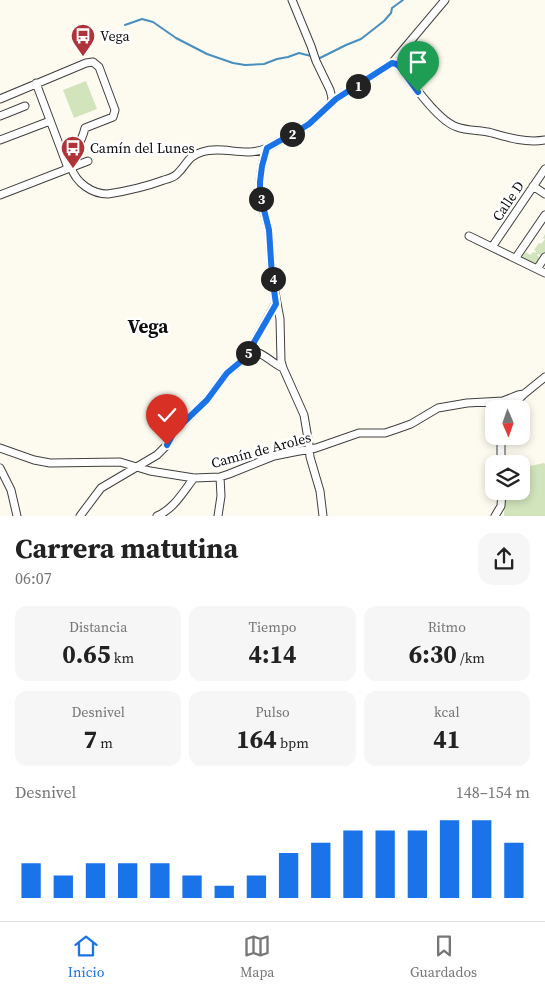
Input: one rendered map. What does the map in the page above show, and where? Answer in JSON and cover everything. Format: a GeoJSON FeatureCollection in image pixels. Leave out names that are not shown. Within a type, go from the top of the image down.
{"type":"FeatureCollection","features":[{"type":"Feature","properties":{"kind":"street"},"geometry":{"type":"LineString","coordinates":[[292,0],[316,61],[330,90],[331,104]]}},
{"type":"Feature","properties":{"kind":"street"},"geometry":{"type":"LineString","coordinates":[[36,83],[72,173],[86,187],[101,194],[108,194],[153,184],[172,177],[177,174],[192,156],[200,152],[208,150],[261,151],[309,124],[331,104],[392,63],[445,0]]}},
{"type":"Feature","properties":{"kind":"street"},"geometry":{"type":"LineString","coordinates":[[0,99],[86,63],[93,62],[98,67],[115,110],[113,117],[85,128],[69,167]]}},
{"type":"Feature","properties":{"kind":"street"},"geometry":{"type":"LineString","coordinates":[[392,63],[399,66],[418,92],[450,124],[464,129],[523,140],[545,140]]}},
{"type":"Feature","properties":{"kind":"street"},"geometry":{"type":"LineString","coordinates":[[0,116],[25,106]]}},
{"type":"Feature","properties":{"kind":"street"},"geometry":{"type":"LineString","coordinates":[[1,138],[50,121]]}},
{"type":"Feature","properties":{"kind":"street"},"geometry":{"type":"LineString","coordinates":[[267,148],[262,166],[260,194],[269,230],[272,276],[280,319],[282,362],[304,415],[310,457],[320,491],[323,516]]}},
{"type":"Feature","properties":{"kind":"street"},"geometry":{"type":"LineString","coordinates":[[0,195],[88,161]]}},
{"type":"Feature","properties":{"kind":"street","name":"Calle D"},"geometry":{"type":"LineString","coordinates":[[492,247],[545,169]]}},
{"type":"Feature","properties":{"kind":"street"},"geometry":{"type":"LineString","coordinates":[[533,186],[545,194]]}},
{"type":"Feature","properties":{"kind":"street"},"geometry":{"type":"LineString","coordinates":[[517,256],[545,215]]}},
{"type":"Feature","properties":{"kind":"street"},"geometry":{"type":"LineString","coordinates":[[469,236],[545,273]]}},
{"type":"Feature","properties":{"kind":"street"},"geometry":{"type":"LineString","coordinates":[[539,266],[545,258]]}},
{"type":"Feature","properties":{"kind":"street"},"geometry":{"type":"LineString","coordinates":[[80,516],[101,488],[158,455],[167,445],[173,434],[207,400],[227,373],[240,364],[276,304]]}},
{"type":"Feature","properties":{"kind":"street"},"geometry":{"type":"LineString","coordinates":[[250,350],[259,352],[283,368]]}},
{"type":"Feature","properties":{"kind":"street"},"geometry":{"type":"LineString","coordinates":[[518,400],[545,377]]}},
{"type":"Feature","properties":{"kind":"street","name":"Camín de Aroles"},"geometry":{"type":"LineString","coordinates":[[506,400],[524,394]]}},
{"type":"Feature","properties":{"kind":"street","name":"Camín de Aroles"},"geometry":{"type":"LineString","coordinates":[[0,448],[34,460],[50,463],[120,462],[150,471],[194,478],[220,477],[274,456],[309,450],[359,433],[385,433],[412,424],[438,408],[485,402]]}},
{"type":"Feature","properties":{"kind":"street"},"geometry":{"type":"LineString","coordinates":[[0,468],[10,490],[16,516]]}},
{"type":"Feature","properties":{"kind":"street"},"geometry":{"type":"LineString","coordinates":[[218,516],[221,496],[220,477]]}},
{"type":"Feature","properties":{"kind":"street"},"geometry":{"type":"LineString","coordinates":[[157,516],[170,509],[194,478]]}},
{"type":"Feature","properties":{"kind":"street"},"geometry":{"type":"LineString","coordinates":[[495,516],[501,506],[501,500]]}},
{"type":"Feature","properties":{"kind":"green space"},"geometry":{"type":"Polygon","coordinates":[[[86,81],[97,109],[74,118],[63,90],[86,81]]]}},
{"type":"Feature","properties":{"kind":"green space"},"geometry":{"type":"Polygon","coordinates":[[[545,239],[545,254],[537,255],[542,259],[536,267],[520,260],[526,252],[530,255],[533,252],[535,253],[536,251],[534,250],[539,243],[541,244],[545,239]]]}},
{"type":"Feature","properties":{"kind":"green space"},"geometry":{"type":"Polygon","coordinates":[[[545,464],[545,516],[504,516],[505,500],[530,500],[530,466],[545,464]]]}},
{"type":"Feature","properties":{"kind":"waterway"},"geometry":{"type":"LineString","coordinates":[[316,57],[320,58],[361,39],[384,21],[391,13],[392,8],[403,0]]}},
{"type":"Feature","properties":{"kind":"waterway"},"geometry":{"type":"LineString","coordinates":[[125,25],[142,19],[153,22],[176,38],[207,54],[233,63],[245,65],[264,64],[299,53],[311,56]]}},
{"type":"Feature","properties":{"kind":"place","name":"Vega"},"geometry":{"type":"Point","coordinates":[83,57]}},
{"type":"Feature","properties":{"kind":"place","name":"Camín del Lunes"},"geometry":{"type":"Point","coordinates":[73,169]}},
{"type":"Feature","properties":{"kind":"district","name":"Vega"},"geometry":{"type":"Point","coordinates":[148,326]}},
{"type":"Feature","properties":{"kind":"route"},"geometry":{"type":"LineString","coordinates":[[167,445],[173,434],[207,400],[227,373],[245,358],[276,304],[272,276],[271,243],[260,194],[262,166],[267,148],[309,124],[336,99],[389,64],[392,63],[399,66],[418,92]]}}]}
